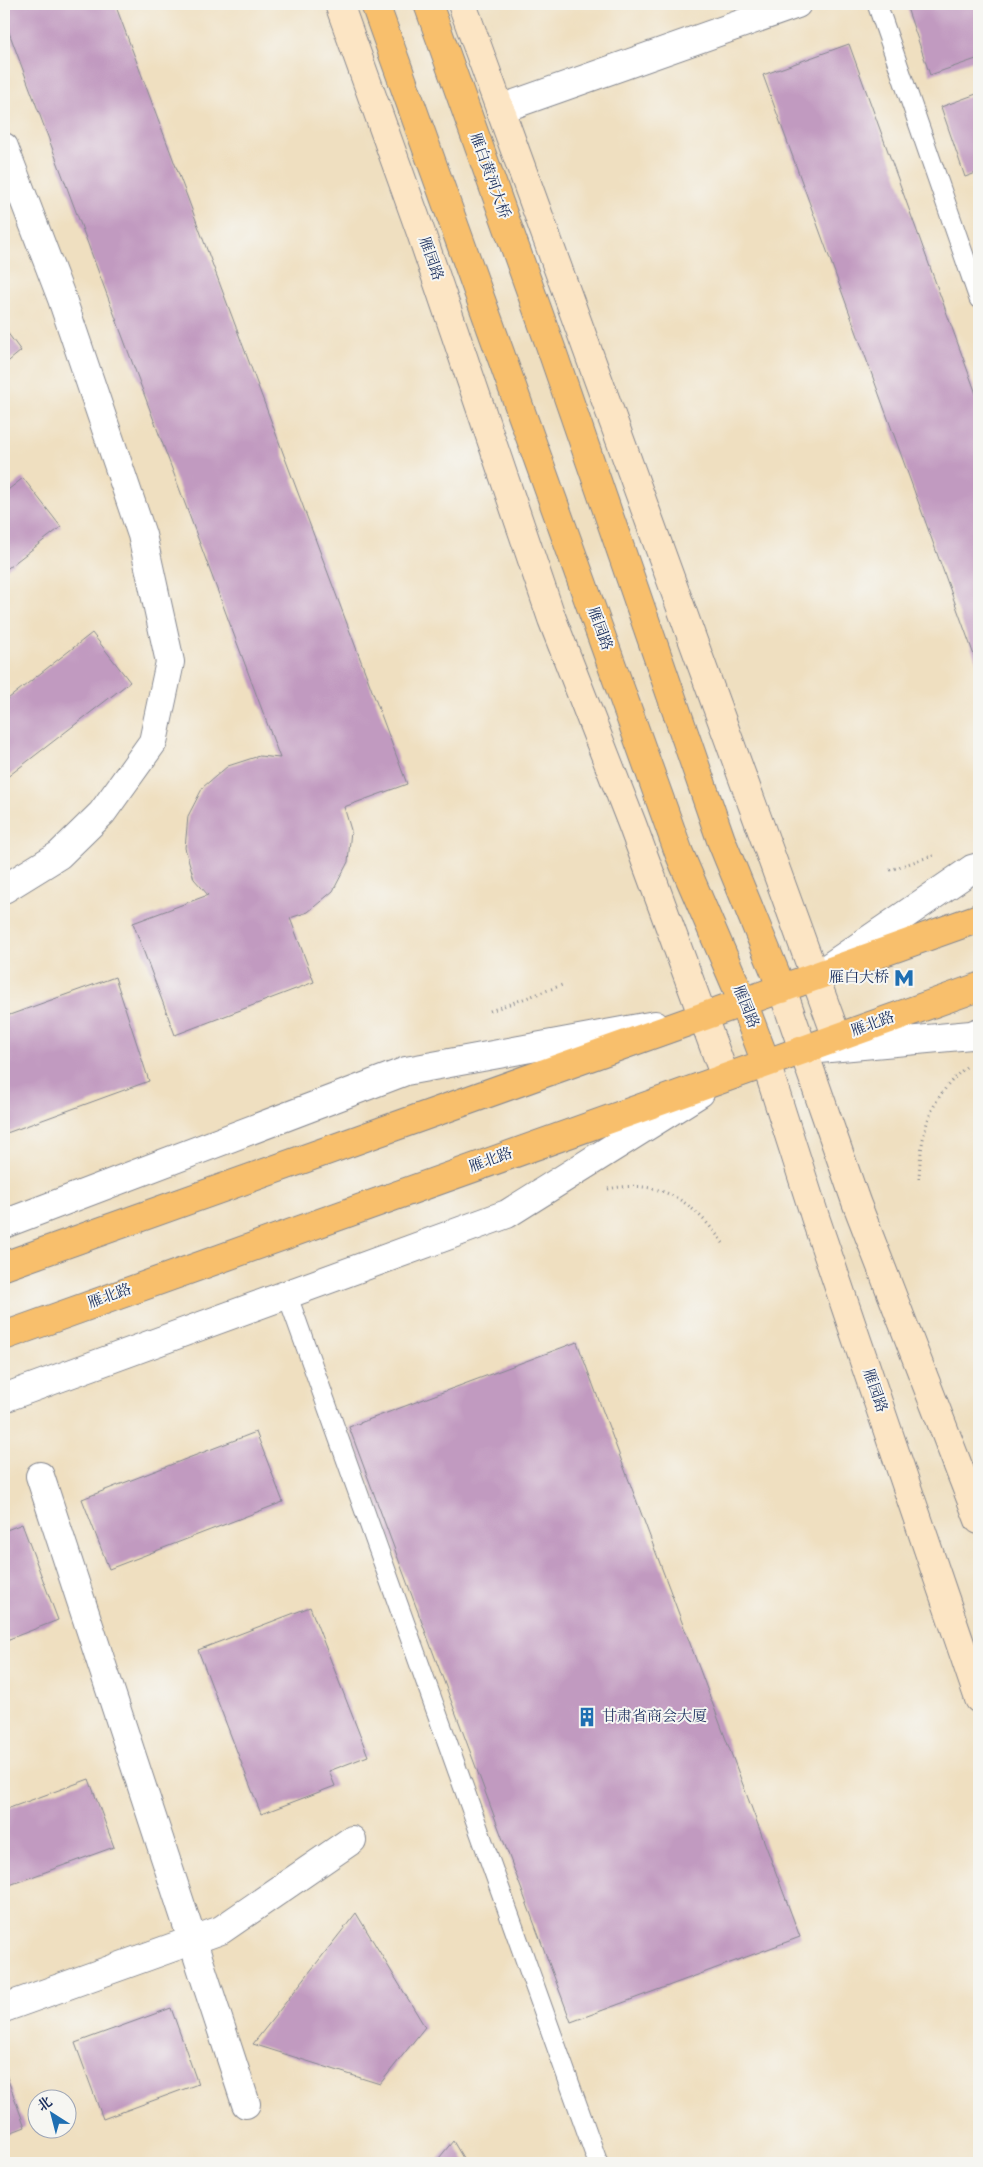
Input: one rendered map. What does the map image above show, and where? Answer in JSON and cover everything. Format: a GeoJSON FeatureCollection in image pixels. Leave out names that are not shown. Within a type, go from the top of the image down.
{"type":"FeatureCollection","features":[{"type":"Feature","properties":{"kind":"main road","name":"雁园路"},"geometry":{"type":"LineString","coordinates":[[339,4],[421,232],[552,619],[632,824],[701,1017],[725,1077]]}},
{"type":"Feature","properties":{"kind":"main road","name":"雁园路"},"geometry":{"type":"LineString","coordinates":[[375,4],[679,853],[743,1002],[766,1063],[816,1220],[979,1699]]}},
{"type":"Feature","properties":{"kind":"main road","name":"雁白黄河大桥"},"geometry":{"type":"LineString","coordinates":[[428,4],[721,840],[782,989]]}},
{"type":"Feature","properties":{"kind":"main road"},"geometry":{"type":"LineString","coordinates":[[462,4],[837,1038]]}},
{"type":"Feature","properties":{"kind":"main road"},"geometry":{"type":"LineString","coordinates":[[4,1266],[979,918]]}},
{"type":"Feature","properties":{"kind":"main road","name":"雁北路"},"geometry":{"type":"LineString","coordinates":[[4,1336],[979,987]]}},
{"type":"Feature","properties":{"kind":"main road"},"geometry":{"type":"LineString","coordinates":[[782,989],[856,1202],[979,1520]]}},
{"type":"Feature","properties":{"kind":"street"},"geometry":{"type":"LineString","coordinates":[[500,109],[797,4]]}},
{"type":"Feature","properties":{"kind":"street"},"geometry":{"type":"LineString","coordinates":[[4,147],[62,299],[142,535],[170,662],[152,742],[102,814],[59,855],[4,889]]}},
{"type":"Feature","properties":{"kind":"street"},"geometry":{"type":"LineString","coordinates":[[815,977],[972,869],[979,867]]}},
{"type":"Feature","properties":{"kind":"street"},"geometry":{"type":"LineString","coordinates":[[4,1224],[406,1071],[701,1017]]}},
{"type":"Feature","properties":{"kind":"street"},"geometry":{"type":"LineString","coordinates":[[803,1050],[972,1035],[979,1032]]}},
{"type":"Feature","properties":{"kind":"street"},"geometry":{"type":"LineString","coordinates":[[4,1398],[507,1214],[725,1077]]}},
{"type":"Feature","properties":{"kind":"street"},"geometry":{"type":"LineString","coordinates":[[40,1476],[246,2104]]}},
{"type":"Feature","properties":{"kind":"street"},"geometry":{"type":"LineString","coordinates":[[4,2008],[221,1930],[352,1840]]}},
{"type":"Feature","properties":{"kind":"lane"},"geometry":{"type":"LineString","coordinates":[[877,4],[979,299]]}},
{"type":"Feature","properties":{"kind":"lane"},"geometry":{"type":"LineString","coordinates":[[287,1294],[598,2163]]}},
{"type":"Feature","properties":{"kind":"path"},"geometry":{"type":"LineString","coordinates":[[890,870],[942,853]]}},
{"type":"Feature","properties":{"kind":"path"},"geometry":{"type":"LineString","coordinates":[[490,1011],[565,984]]}},
{"type":"Feature","properties":{"kind":"path"},"geometry":{"type":"LineString","coordinates":[[919,1179],[920,1144],[931,1110],[951,1080],[971,1062]]}},
{"type":"Feature","properties":{"kind":"path"},"geometry":{"type":"LineString","coordinates":[[600,1190],[622,1186],[653,1188],[681,1200],[705,1218],[723,1243]]}},
{"type":"Feature","properties":{"kind":"building"},"geometry":{"type":"Polygon","coordinates":[[[4,4],[115,4],[407,784],[344,807],[351,830],[348,862],[333,891],[308,912],[290,918],[314,982],[175,1035],[133,923],[208,895],[194,879],[185,848],[188,816],[203,787],[228,766],[259,756],[280,758],[4,19],[4,4]]]}},
{"type":"Feature","properties":{"kind":"building"},"geometry":{"type":"Polygon","coordinates":[[[979,4],[979,58],[930,75],[906,5],[979,4]]]}},
{"type":"Feature","properties":{"kind":"building"},"geometry":{"type":"Polygon","coordinates":[[[849,44],[979,402],[979,669],[763,75],[849,44]]]}},
{"type":"Feature","properties":{"kind":"building"},"geometry":{"type":"Polygon","coordinates":[[[979,93],[979,172],[965,177],[941,107],[979,93]]]}},
{"type":"Feature","properties":{"kind":"building"},"geometry":{"type":"Polygon","coordinates":[[[4,328],[21,351],[4,365],[4,328]]]}},
{"type":"Feature","properties":{"kind":"building"},"geometry":{"type":"Polygon","coordinates":[[[23,478],[61,527],[4,571],[4,493],[23,478]]]}},
{"type":"Feature","properties":{"kind":"building"},"geometry":{"type":"Polygon","coordinates":[[[92,633],[130,682],[6,778],[4,775],[4,702],[92,633]]]}},
{"type":"Feature","properties":{"kind":"building"},"geometry":{"type":"Polygon","coordinates":[[[115,977],[149,1081],[4,1134],[4,1017],[115,977]]]}},
{"type":"Feature","properties":{"kind":"building","name":"甘肃省商会大厦"},"geometry":{"type":"Polygon","coordinates":[[[577,1342],[800,1937],[571,2022],[349,1427],[577,1342]]]}},
{"type":"Feature","properties":{"kind":"building"},"geometry":{"type":"Polygon","coordinates":[[[256,1432],[283,1502],[109,1569],[82,1499],[256,1432]]]}},
{"type":"Feature","properties":{"kind":"building"},"geometry":{"type":"Polygon","coordinates":[[[22,1524],[58,1620],[4,1641],[4,1531],[22,1524]]]}},
{"type":"Feature","properties":{"kind":"building"},"geometry":{"type":"Polygon","coordinates":[[[310,1607],[368,1756],[329,1771],[335,1786],[261,1814],[198,1650],[310,1607]]]}},
{"type":"Feature","properties":{"kind":"building"},"geometry":{"type":"Polygon","coordinates":[[[89,1779],[114,1847],[4,1887],[4,1810],[89,1779]]]}},
{"type":"Feature","properties":{"kind":"building"},"geometry":{"type":"Polygon","coordinates":[[[356,1913],[425,2027],[380,2084],[253,2044],[356,1913]]]}},
{"type":"Feature","properties":{"kind":"building"},"geometry":{"type":"Polygon","coordinates":[[[171,2008],[198,2084],[103,2119],[75,2043],[171,2008]]]}},
{"type":"Feature","properties":{"kind":"building"},"geometry":{"type":"Polygon","coordinates":[[[4,2069],[25,2127],[4,2135],[4,2069]]]}},
{"type":"Feature","properties":{"kind":"building"},"geometry":{"type":"Polygon","coordinates":[[[453,2141],[466,2163],[435,2163],[453,2141]]]}},
{"type":"Feature","properties":{"kind":"place","name":"雁白大桥"},"geometry":{"type":"Point","coordinates":[904,978]}},
{"type":"Feature","properties":{"kind":"place","name":"甘肃省商会大厦"},"geometry":{"type":"Point","coordinates":[587,1717]}}]}
